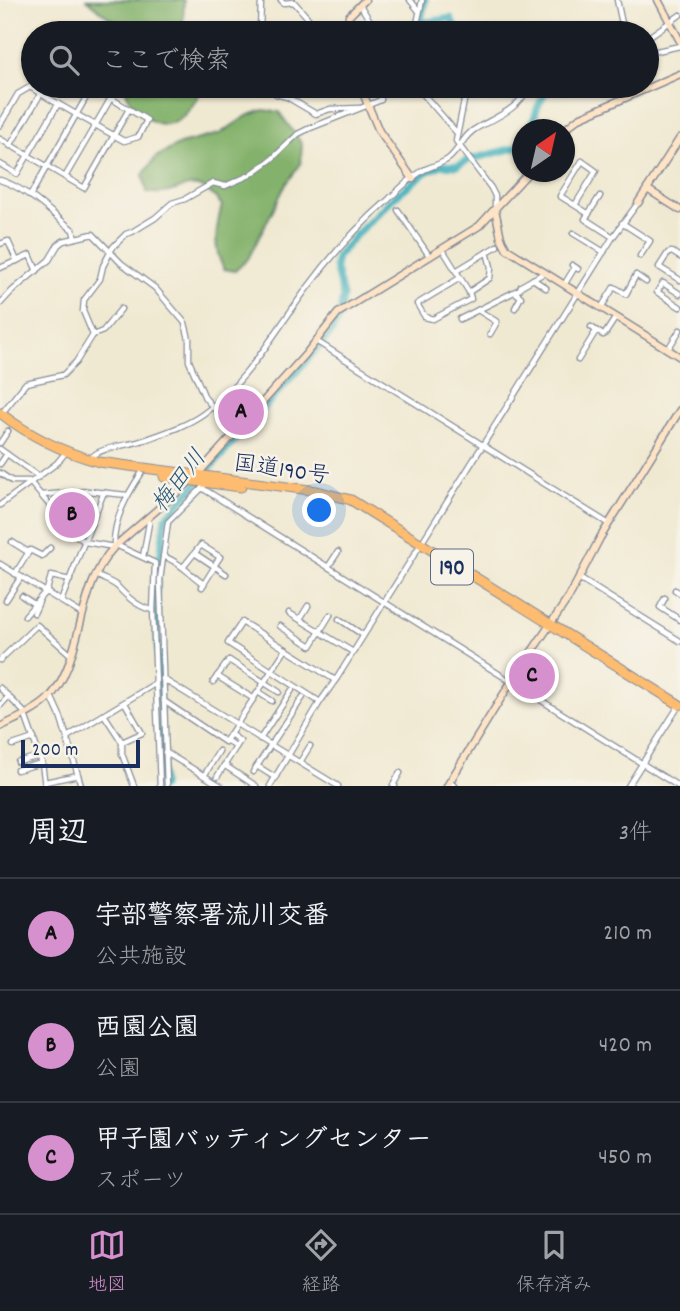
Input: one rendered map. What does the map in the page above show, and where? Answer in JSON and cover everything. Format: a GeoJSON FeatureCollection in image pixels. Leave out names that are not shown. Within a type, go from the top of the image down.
{"type":"FeatureCollection","features":[{"type":"Feature","properties":{"kind":"highway","name":"国道190号"},"geometry":{"type":"LineString","coordinates":[[0,416],[65,454],[94,466],[335,498],[361,510],[419,545],[549,628],[679,706]]}},
{"type":"Feature","properties":{"kind":"highway","name":"国道190号"},"geometry":{"type":"LineString","coordinates":[[65,454],[200,480]]}},
{"type":"Feature","properties":{"kind":"street"},"geometry":{"type":"LineString","coordinates":[[260,21],[261,0]]}},
{"type":"Feature","properties":{"kind":"street"},"geometry":{"type":"LineString","coordinates":[[281,0],[284,3],[294,2],[310,21]]}},
{"type":"Feature","properties":{"kind":"street"},"geometry":{"type":"LineString","coordinates":[[410,0],[419,11]]}},
{"type":"Feature","properties":{"kind":"street"},"geometry":{"type":"LineString","coordinates":[[419,21],[422,0]]}},
{"type":"Feature","properties":{"kind":"street"},"geometry":{"type":"LineString","coordinates":[[617,0],[621,21]]}},
{"type":"Feature","properties":{"kind":"street"},"geometry":{"type":"LineString","coordinates":[[658,0],[680,44],[659,50]]}},
{"type":"Feature","properties":{"kind":"street"},"geometry":{"type":"LineString","coordinates":[[348,21],[362,2],[371,21]]}},
{"type":"Feature","properties":{"kind":"street"},"geometry":{"type":"LineString","coordinates":[[659,30],[680,15]]}},
{"type":"Feature","properties":{"kind":"street"},"geometry":{"type":"LineString","coordinates":[[659,81],[680,74]]}},
{"type":"Feature","properties":{"kind":"street"},"geometry":{"type":"LineString","coordinates":[[0,125],[21,92]]}},
{"type":"Feature","properties":{"kind":"street"},"geometry":{"type":"LineString","coordinates":[[10,146],[38,98]]}},
{"type":"Feature","properties":{"kind":"street"},"geometry":{"type":"LineString","coordinates":[[49,98],[58,104],[76,114],[95,125],[114,136],[124,141],[138,137],[147,120],[111,98],[95,125],[65,177]]}},
{"type":"Feature","properties":{"kind":"street"},"geometry":{"type":"LineString","coordinates":[[30,196],[86,98]]}},
{"type":"Feature","properties":{"kind":"street"},"geometry":{"type":"LineString","coordinates":[[289,98],[316,114],[364,106]]}},
{"type":"Feature","properties":{"kind":"street"},"geometry":{"type":"LineString","coordinates":[[362,98],[364,106],[388,146],[413,179]]}},
{"type":"Feature","properties":{"kind":"street"},"geometry":{"type":"LineString","coordinates":[[93,335],[83,311],[84,300],[100,279],[111,250],[127,233],[132,233],[155,218],[172,203],[186,199],[213,183],[225,186],[250,175],[272,159],[298,134],[381,98]]}},
{"type":"Feature","properties":{"kind":"street"},"geometry":{"type":"LineString","coordinates":[[426,98],[457,133]]}},
{"type":"Feature","properties":{"kind":"street"},"geometry":{"type":"LineString","coordinates":[[464,98],[456,141],[495,196],[495,209],[502,239],[507,248],[680,357]]}},
{"type":"Feature","properties":{"kind":"street"},"geometry":{"type":"LineString","coordinates":[[90,460],[99,453],[143,441],[178,427],[212,407],[240,381],[268,346],[306,289],[344,242],[424,170],[450,158],[476,128],[489,123],[523,98]]}},
{"type":"Feature","properties":{"kind":"street"},"geometry":{"type":"LineString","coordinates":[[575,121],[618,98]]}},
{"type":"Feature","properties":{"kind":"street"},"geometry":{"type":"LineString","coordinates":[[0,164],[18,174],[58,104]]}},
{"type":"Feature","properties":{"kind":"street"},"geometry":{"type":"LineString","coordinates":[[0,139],[84,188],[129,109]]}},
{"type":"Feature","properties":{"kind":"street"},"geometry":{"type":"LineString","coordinates":[[270,786],[320,702],[613,237],[680,138]]}},
{"type":"Feature","properties":{"kind":"street"},"geometry":{"type":"LineString","coordinates":[[575,205],[596,171],[582,161],[561,197],[589,214]]}},
{"type":"Feature","properties":{"kind":"street"},"geometry":{"type":"LineString","coordinates":[[0,180],[30,196],[73,230],[75,238]]}},
{"type":"Feature","properties":{"kind":"street"},"geometry":{"type":"LineString","coordinates":[[160,709],[163,701],[153,610],[156,579],[170,518],[236,433],[320,344],[341,311],[480,226],[520,182]]}},
{"type":"Feature","properties":{"kind":"street"},"geometry":{"type":"LineString","coordinates":[[648,189],[680,210]]}},
{"type":"Feature","properties":{"kind":"street"},"geometry":{"type":"LineString","coordinates":[[600,196],[585,219],[613,237]]}},
{"type":"Feature","properties":{"kind":"street"},"geometry":{"type":"LineString","coordinates":[[398,210],[430,257]]}},
{"type":"Feature","properties":{"kind":"street"},"geometry":{"type":"LineString","coordinates":[[622,223],[650,241],[640,256]]}},
{"type":"Feature","properties":{"kind":"street"},"geometry":{"type":"LineString","coordinates":[[573,233],[604,252]]}},
{"type":"Feature","properties":{"kind":"street"},"geometry":{"type":"LineString","coordinates":[[0,304],[49,260],[63,241],[93,234],[121,263],[155,288],[185,323],[189,339],[189,360],[205,398],[236,433]]}},
{"type":"Feature","properties":{"kind":"street"},"geometry":{"type":"LineString","coordinates":[[0,244],[8,241],[17,261]]}},
{"type":"Feature","properties":{"kind":"street"},"geometry":{"type":"LineString","coordinates":[[456,271],[497,246]]}},
{"type":"Feature","properties":{"kind":"street"},"geometry":{"type":"LineString","coordinates":[[443,250],[471,296],[469,301],[433,319],[425,317],[417,304],[460,278]]}},
{"type":"Feature","properties":{"kind":"street"},"geometry":{"type":"LineString","coordinates":[[469,292],[490,278],[491,267],[487,252]]}},
{"type":"Feature","properties":{"kind":"street"},"geometry":{"type":"LineString","coordinates":[[680,257],[672,252],[668,253],[659,267],[680,280]]}},
{"type":"Feature","properties":{"kind":"street"},"geometry":{"type":"LineString","coordinates":[[0,268],[30,255],[37,271]]}},
{"type":"Feature","properties":{"kind":"street"},"geometry":{"type":"LineString","coordinates":[[564,285],[575,267]]}},
{"type":"Feature","properties":{"kind":"street"},"geometry":{"type":"LineString","coordinates":[[460,319],[514,292],[544,273]]}},
{"type":"Feature","properties":{"kind":"street"},"geometry":{"type":"LineString","coordinates":[[601,308],[614,287],[626,294],[636,275],[646,282]]}},
{"type":"Feature","properties":{"kind":"street"},"geometry":{"type":"LineString","coordinates":[[533,279],[546,288]]}},
{"type":"Feature","properties":{"kind":"street"},"geometry":{"type":"LineString","coordinates":[[680,294],[663,283],[657,292],[680,307]]}},
{"type":"Feature","properties":{"kind":"street"},"geometry":{"type":"LineString","coordinates":[[514,292],[522,297],[515,308]]}},
{"type":"Feature","properties":{"kind":"street"},"geometry":{"type":"LineString","coordinates":[[0,416],[26,383],[63,375],[76,362],[93,335],[103,331],[121,309]]}},
{"type":"Feature","properties":{"kind":"street"},"geometry":{"type":"LineString","coordinates":[[478,310],[497,322],[490,334]]}},
{"type":"Feature","properties":{"kind":"street"},"geometry":{"type":"LineString","coordinates":[[591,327],[606,334],[616,317]]}},
{"type":"Feature","properties":{"kind":"street"},"geometry":{"type":"LineString","coordinates":[[668,349],[680,330]]}},
{"type":"Feature","properties":{"kind":"street"},"geometry":{"type":"LineString","coordinates":[[578,359],[596,331]]}},
{"type":"Feature","properties":{"kind":"street"},"geometry":{"type":"LineString","coordinates":[[578,343],[585,348]]}},
{"type":"Feature","properties":{"kind":"street"},"geometry":{"type":"LineString","coordinates":[[320,344],[609,524]]}},
{"type":"Feature","properties":{"kind":"street"},"geometry":{"type":"LineString","coordinates":[[451,785],[680,410]]}},
{"type":"Feature","properties":{"kind":"street"},"geometry":{"type":"LineString","coordinates":[[0,443],[8,431]]}},
{"type":"Feature","properties":{"kind":"street"},"geometry":{"type":"LineString","coordinates":[[0,449],[39,477]]}},
{"type":"Feature","properties":{"kind":"street"},"geometry":{"type":"LineString","coordinates":[[0,464],[7,454]]}},
{"type":"Feature","properties":{"kind":"street"},"geometry":{"type":"LineString","coordinates":[[0,505],[65,454]]}},
{"type":"Feature","properties":{"kind":"street"},"geometry":{"type":"LineString","coordinates":[[0,473],[12,481],[29,481],[74,534],[85,542],[115,546],[155,563],[157,642]]}},
{"type":"Feature","properties":{"kind":"street"},"geometry":{"type":"LineString","coordinates":[[115,546],[113,537],[127,495],[141,474]]}},
{"type":"Feature","properties":{"kind":"street"},"geometry":{"type":"LineString","coordinates":[[0,727],[25,715],[51,696],[62,678],[71,654],[96,575],[115,546],[146,518],[200,480]]}},
{"type":"Feature","properties":{"kind":"street"},"geometry":{"type":"LineString","coordinates":[[200,480],[328,567],[678,786]]}},
{"type":"Feature","properties":{"kind":"street"},"geometry":{"type":"LineString","coordinates":[[41,495],[88,491],[127,495]]}},
{"type":"Feature","properties":{"kind":"street"},"geometry":{"type":"LineString","coordinates":[[61,601],[104,492]]}},
{"type":"Feature","properties":{"kind":"street"},"geometry":{"type":"LineString","coordinates":[[143,557],[149,523],[146,518]]}},
{"type":"Feature","properties":{"kind":"street"},"geometry":{"type":"LineString","coordinates":[[12,542],[28,552],[32,550],[42,556],[50,548]]}},
{"type":"Feature","properties":{"kind":"street"},"geometry":{"type":"LineString","coordinates":[[163,556],[184,566],[203,585],[220,557],[201,545],[184,566]]}},
{"type":"Feature","properties":{"kind":"street"},"geometry":{"type":"LineString","coordinates":[[6,600],[28,552]]}},
{"type":"Feature","properties":{"kind":"street"},"geometry":{"type":"LineString","coordinates":[[328,567],[338,552]]}},
{"type":"Feature","properties":{"kind":"street"},"geometry":{"type":"LineString","coordinates":[[196,554],[226,574]]}},
{"type":"Feature","properties":{"kind":"street"},"geometry":{"type":"LineString","coordinates":[[0,564],[82,614]]}},
{"type":"Feature","properties":{"kind":"street"},"geometry":{"type":"LineString","coordinates":[[96,575],[147,609],[153,610]]}},
{"type":"Feature","properties":{"kind":"street"},"geometry":{"type":"LineString","coordinates":[[34,613],[51,576],[70,580]]}},
{"type":"Feature","properties":{"kind":"street"},"geometry":{"type":"LineString","coordinates":[[579,578],[680,641]]}},
{"type":"Feature","properties":{"kind":"street"},"geometry":{"type":"LineString","coordinates":[[26,616],[45,593]]}},
{"type":"Feature","properties":{"kind":"street"},"geometry":{"type":"LineString","coordinates":[[22,596],[34,604]]}},
{"type":"Feature","properties":{"kind":"street"},"geometry":{"type":"LineString","coordinates":[[665,598],[660,607],[680,620]]}},
{"type":"Feature","properties":{"kind":"street"},"geometry":{"type":"LineString","coordinates":[[300,619],[307,606]]}},
{"type":"Feature","properties":{"kind":"street"},"geometry":{"type":"LineString","coordinates":[[289,613],[353,652]]}},
{"type":"Feature","properties":{"kind":"street"},"geometry":{"type":"LineString","coordinates":[[280,626],[311,646],[330,615]]}},
{"type":"Feature","properties":{"kind":"street"},"geometry":{"type":"LineString","coordinates":[[339,619],[363,635]]}},
{"type":"Feature","properties":{"kind":"street"},"geometry":{"type":"LineString","coordinates":[[320,702],[228,643],[242,622],[335,680]]}},
{"type":"Feature","properties":{"kind":"street"},"geometry":{"type":"LineString","coordinates":[[0,660],[37,625],[71,654]]}},
{"type":"Feature","properties":{"kind":"street"},"geometry":{"type":"LineString","coordinates":[[226,740],[286,649]]}},
{"type":"Feature","properties":{"kind":"street"},"geometry":{"type":"LineString","coordinates":[[213,682],[229,660],[279,692]]}},
{"type":"Feature","properties":{"kind":"street"},"geometry":{"type":"LineString","coordinates":[[217,676],[254,699]]}},
{"type":"Feature","properties":{"kind":"street"},"geometry":{"type":"LineString","coordinates":[[67,737],[160,681]]}},
{"type":"Feature","properties":{"kind":"street"},"geometry":{"type":"LineString","coordinates":[[160,681],[160,786]]}},
{"type":"Feature","properties":{"kind":"street"},"geometry":{"type":"LineString","coordinates":[[160,681],[338,786]]}},
{"type":"Feature","properties":{"kind":"street"},"geometry":{"type":"LineString","coordinates":[[0,688],[25,715],[42,763],[46,784],[78,775]]}},
{"type":"Feature","properties":{"kind":"street"},"geometry":{"type":"LineString","coordinates":[[260,739],[292,690]]}},
{"type":"Feature","properties":{"kind":"street"},"geometry":{"type":"LineString","coordinates":[[258,692],[272,701]]}},
{"type":"Feature","properties":{"kind":"street"},"geometry":{"type":"LineString","coordinates":[[0,706],[9,696]]}},
{"type":"Feature","properties":{"kind":"street"},"geometry":{"type":"LineString","coordinates":[[51,696],[56,704],[81,786]]}},
{"type":"Feature","properties":{"kind":"street"},"geometry":{"type":"LineString","coordinates":[[253,772],[303,697]]}},
{"type":"Feature","properties":{"kind":"street"},"geometry":{"type":"LineString","coordinates":[[163,701],[236,747]]}},
{"type":"Feature","properties":{"kind":"street"},"geometry":{"type":"LineString","coordinates":[[122,742],[142,733],[125,703]]}},
{"type":"Feature","properties":{"kind":"street"},"geometry":{"type":"LineString","coordinates":[[628,786],[679,706]]}},
{"type":"Feature","properties":{"kind":"street"},"geometry":{"type":"LineString","coordinates":[[105,716],[122,742],[122,754],[134,786]]}},
{"type":"Feature","properties":{"kind":"street"},"geometry":{"type":"LineString","coordinates":[[217,777],[240,741],[230,734]]}},
{"type":"Feature","properties":{"kind":"street"},"geometry":{"type":"LineString","coordinates":[[13,745],[34,738]]}},
{"type":"Feature","properties":{"kind":"street"},"geometry":{"type":"LineString","coordinates":[[161,746],[165,752],[220,786]]}},
{"type":"Feature","properties":{"kind":"street"},"geometry":{"type":"LineString","coordinates":[[300,762],[310,746]]}},
{"type":"Feature","properties":{"kind":"street"},"geometry":{"type":"LineString","coordinates":[[202,786],[219,751]]}},
{"type":"Feature","properties":{"kind":"street"},"geometry":{"type":"LineString","coordinates":[[165,752],[167,786]]}},
{"type":"Feature","properties":{"kind":"street"},"geometry":{"type":"LineString","coordinates":[[18,762],[39,756]]}},
{"type":"Feature","properties":{"kind":"street"},"geometry":{"type":"LineString","coordinates":[[17,771],[42,763]]}},
{"type":"Feature","properties":{"kind":"street"},"geometry":{"type":"LineString","coordinates":[[224,765],[256,786]]}},
{"type":"Feature","properties":{"kind":"street"},"geometry":{"type":"LineString","coordinates":[[257,766],[275,778]]}},
{"type":"Feature","properties":{"kind":"street"},"geometry":{"type":"LineString","coordinates":[[395,786],[393,785],[400,773]]}},
{"type":"Feature","properties":{"kind":"street"},"geometry":{"type":"LineString","coordinates":[[240,786],[245,779]]}},
{"type":"Feature","properties":{"kind":"green space"},"geometry":{"type":"Polygon","coordinates":[[[87,0],[184,0],[183,21],[113,21],[87,0]]]}},
{"type":"Feature","properties":{"kind":"green space"},"geometry":{"type":"Polygon","coordinates":[[[129,98],[197,98],[185,114],[168,124],[143,116],[129,98]]]}},
{"type":"Feature","properties":{"kind":"green space"},"geometry":{"type":"Polygon","coordinates":[[[263,110],[279,112],[302,144],[301,163],[285,186],[248,259],[235,271],[224,269],[216,238],[222,205],[211,193],[193,185],[170,192],[147,192],[143,175],[156,157],[180,144],[219,134],[247,116],[263,110]]]}},
{"type":"Feature","properties":{"kind":"waterway","name":"梅田川"},"geometry":{"type":"LineString","coordinates":[[421,21],[425,0]]}},
{"type":"Feature","properties":{"kind":"waterway","name":"梅田川"},"geometry":{"type":"LineString","coordinates":[[432,21],[451,18],[452,21]]}},
{"type":"Feature","properties":{"kind":"waterway","name":"梅田川"},"geometry":{"type":"LineString","coordinates":[[534,119],[542,98]]}},
{"type":"Feature","properties":{"kind":"waterway","name":"梅田川"},"geometry":{"type":"LineString","coordinates":[[162,786],[156,591],[165,519],[331,333],[340,315],[343,296],[335,266],[337,257],[356,235],[394,197],[426,172],[441,165],[457,166],[468,160],[512,149]]}},
{"type":"Feature","properties":{"kind":"place","name":"宇部警察署流川交番"},"geometry":{"type":"Point","coordinates":[241,412]}},
{"type":"Feature","properties":{"kind":"place","name":"西園公園"},"geometry":{"type":"Point","coordinates":[72,515]}},
{"type":"Feature","properties":{"kind":"place","name":"甲子園バッティングセンター"},"geometry":{"type":"Point","coordinates":[532,676]}}]}
